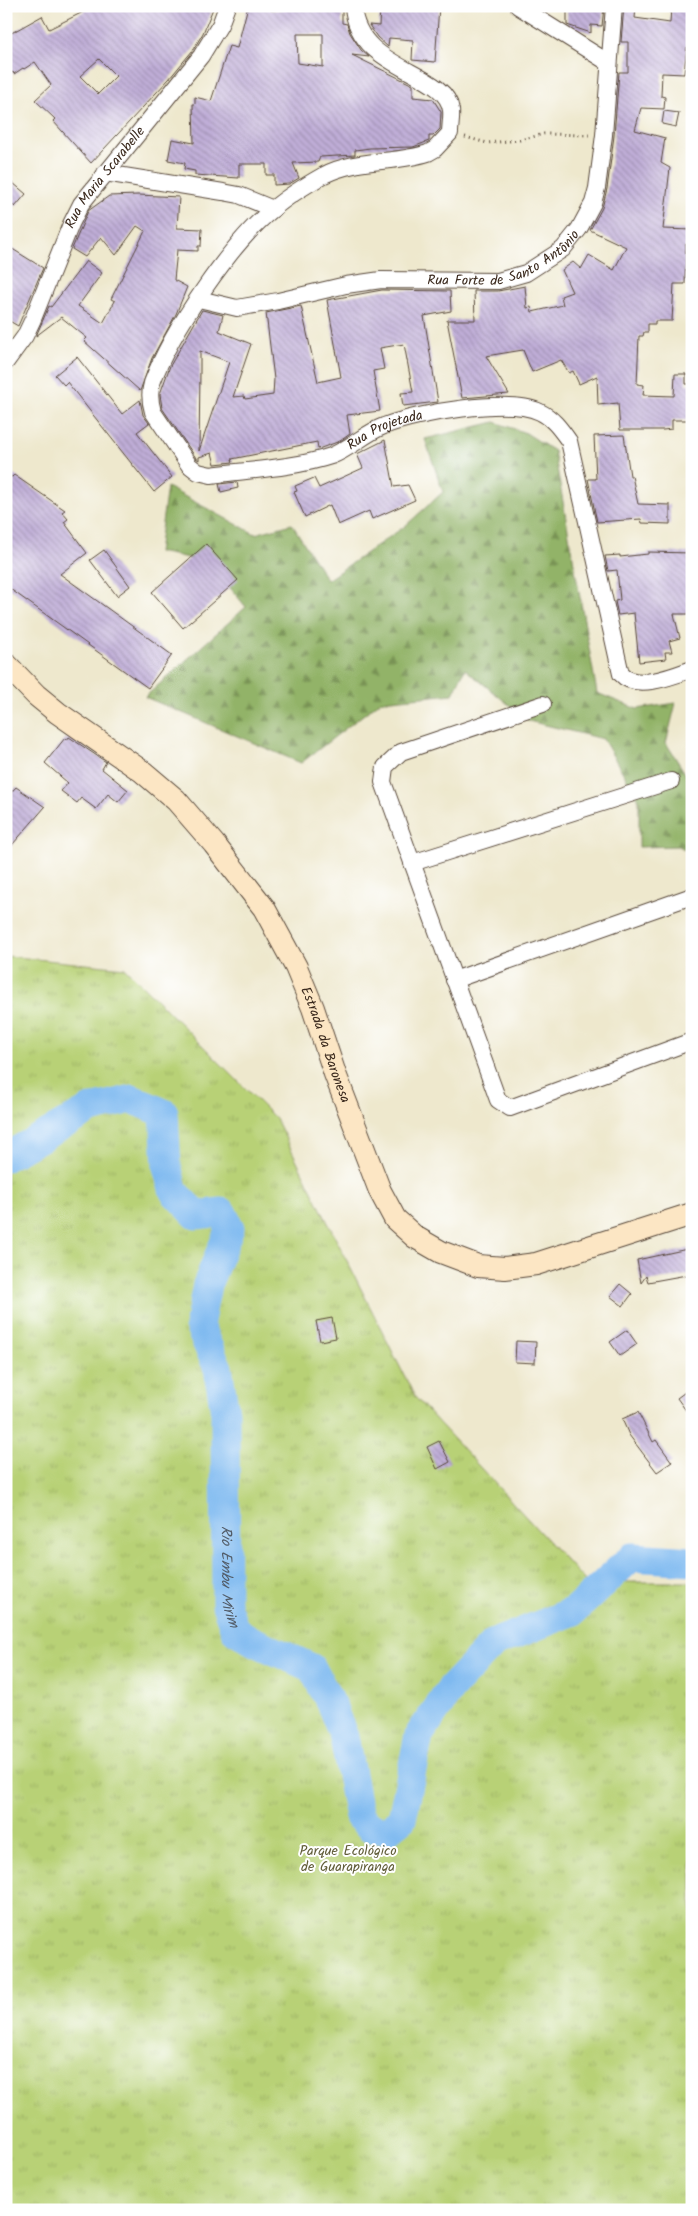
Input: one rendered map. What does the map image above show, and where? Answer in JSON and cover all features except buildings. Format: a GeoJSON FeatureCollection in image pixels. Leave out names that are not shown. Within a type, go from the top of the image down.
{"type":"FeatureCollection","features":[{"type":"Feature","properties":{"kind":"main road","name":"Estrada da Baronesa"},"geometry":{"type":"LineString","coordinates":[[6,664],[36,695],[58,713],[143,772],[176,800],[214,844],[264,908],[296,967],[313,1008],[335,1074],[380,1191],[395,1219],[415,1237],[441,1252],[478,1266],[505,1268],[536,1264],[692,1214]]}},
{"type":"Feature","properties":{"kind":"street","name":"Rua Maria Scarabelle"},"geometry":{"type":"LineString","coordinates":[[6,362],[25,336],[70,224],[81,204],[202,56],[220,25],[227,6]]}},
{"type":"Feature","properties":{"kind":"street"},"geometry":{"type":"LineString","coordinates":[[353,6],[354,19],[367,44],[381,55],[434,87],[447,100],[451,109],[450,133]]}},
{"type":"Feature","properties":{"kind":"street"},"geometry":{"type":"LineString","coordinates":[[518,6],[609,63]]}},
{"type":"Feature","properties":{"kind":"street","name":"Rua Forte de Santo Antônio"},"geometry":{"type":"LineString","coordinates":[[199,299],[236,308],[278,301],[346,285],[381,280],[498,281],[526,273],[563,249],[579,229],[593,203],[597,188],[604,135],[614,6]]}},
{"type":"Feature","properties":{"kind":"street","name":"Rua Projetada"},"geometry":{"type":"LineString","coordinates":[[450,133],[435,149],[428,153],[359,163],[325,175],[274,208],[237,246],[179,329],[152,383],[150,397],[153,412],[189,465],[198,472],[212,475],[304,462],[331,456],[382,426],[430,412],[482,407],[526,407],[541,412],[554,422],[569,441],[620,674],[631,682],[638,683],[673,676],[692,669]]}},
{"type":"Feature","properties":{"kind":"street"},"geometry":{"type":"LineString","coordinates":[[105,173],[223,192],[274,208]]}},
{"type":"Feature","properties":{"kind":"street"},"geometry":{"type":"LineString","coordinates":[[543,704],[401,752],[385,767],[383,782],[498,1100],[510,1108],[692,1040]]}},
{"type":"Feature","properties":{"kind":"street"},"geometry":{"type":"LineString","coordinates":[[412,862],[671,780]]}},
{"type":"Feature","properties":{"kind":"street"},"geometry":{"type":"LineString","coordinates":[[454,980],[692,896]]}},
{"type":"Feature","properties":{"kind":"path"},"geometry":{"type":"LineString","coordinates":[[450,133],[487,143],[520,140],[544,134],[604,135]]}},
{"type":"Feature","properties":{"kind":"green space"},"geometry":{"type":"Polygon","coordinates":[[[495,422],[526,433],[554,451],[597,693],[637,709],[676,703],[666,743],[692,784],[692,854],[679,846],[639,847],[639,800],[603,739],[529,721],[465,669],[453,694],[381,701],[301,763],[145,697],[246,607],[209,562],[158,552],[167,487],[255,534],[292,524],[327,580],[404,527],[443,492],[425,439],[495,422]]]}},
{"type":"Feature","properties":{"kind":"green space","name":"Parque Ecológico de Guarapiranga"},"geometry":{"type":"Polygon","coordinates":[[[6,956],[125,968],[276,1119],[415,1397],[586,1582],[692,1582],[692,2210],[6,2210],[6,956]]]}},
{"type":"Feature","properties":{"kind":"waterway","name":"Rio Embu Mirim"},"geometry":{"type":"LineString","coordinates":[[6,1157],[91,1109],[132,1099],[164,1113],[167,1166],[174,1192],[196,1215],[222,1212],[230,1228],[207,1285],[199,1326],[218,1368],[225,1413],[226,1605],[235,1630],[251,1640],[312,1668],[330,1702],[344,1737],[359,1817],[371,1828],[387,1831],[402,1819],[419,1735],[452,1687],[494,1643],[574,1611],[632,1557],[692,1561]]}}]}
